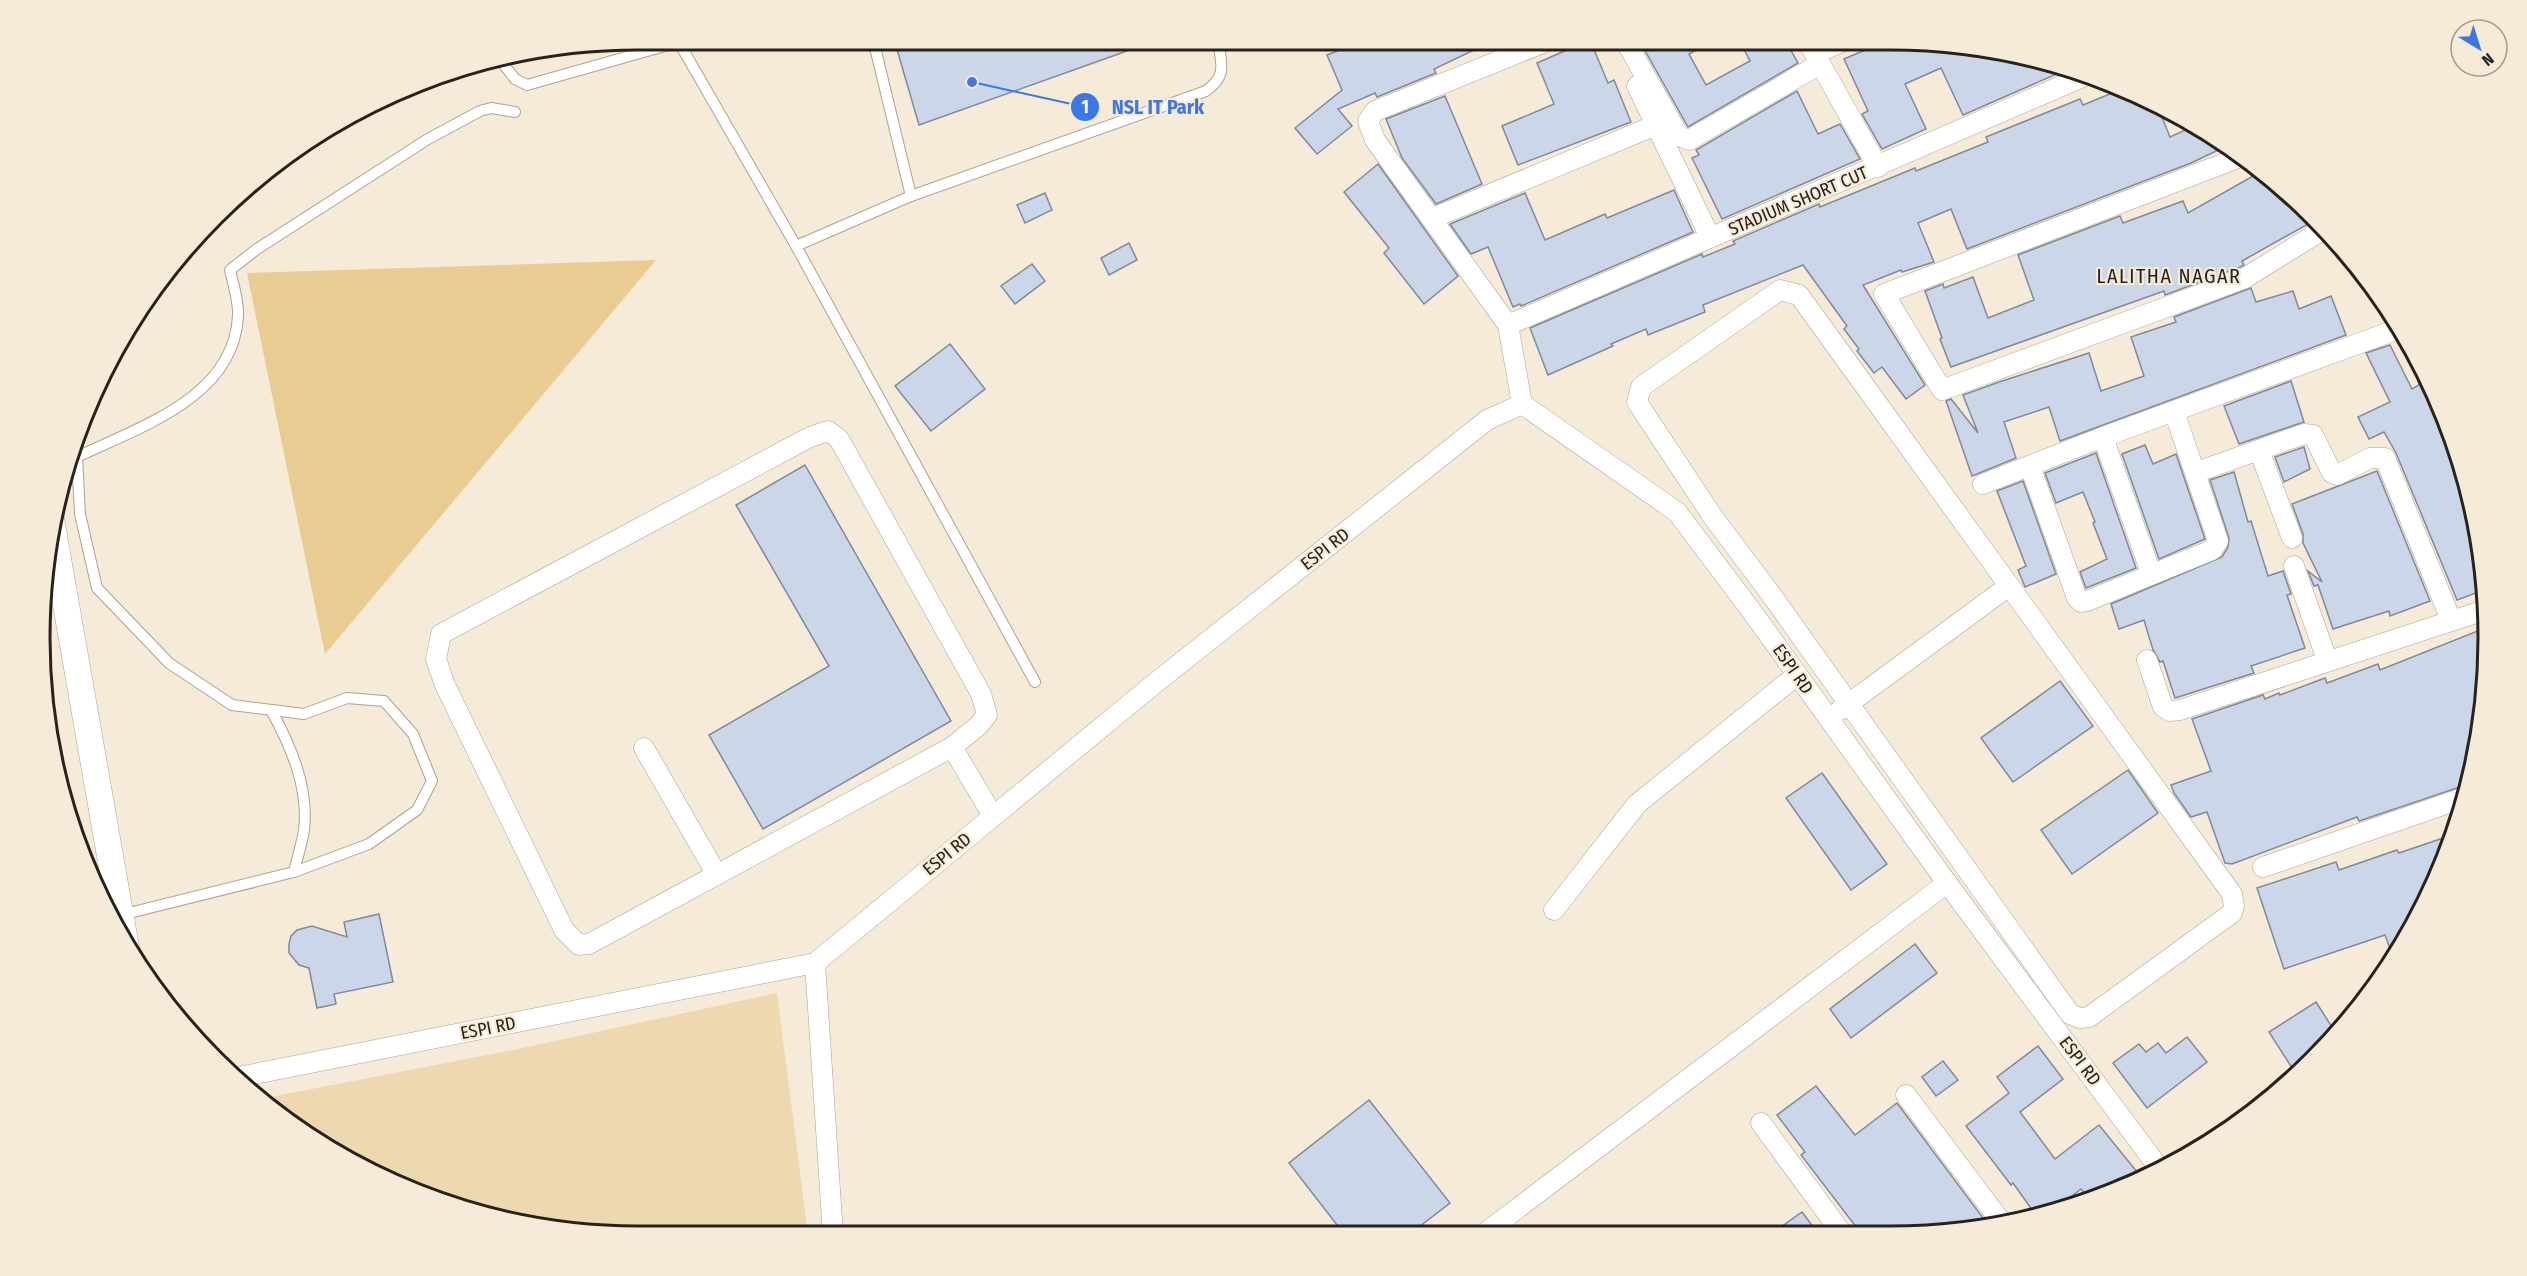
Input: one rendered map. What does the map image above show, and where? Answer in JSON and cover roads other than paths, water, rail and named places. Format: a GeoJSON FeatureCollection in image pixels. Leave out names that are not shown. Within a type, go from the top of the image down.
{"type":"FeatureCollection","features":[{"type":"Feature","properties":{"kind":"street"},"geometry":{"type":"LineString","coordinates":[[1522,404],[1508,325],[1369,129],[1368,121],[1375,111],[1526,50]]}},
{"type":"Feature","properties":{"kind":"street"},"geometry":{"type":"LineString","coordinates":[[1619,50],[1656,124],[1676,145],[1710,237]]}},
{"type":"Feature","properties":{"kind":"street"},"geometry":{"type":"LineString","coordinates":[[1631,50],[1679,136],[1676,145]]}},
{"type":"Feature","properties":{"kind":"street"},"geometry":{"type":"LineString","coordinates":[[1676,145],[1689,140],[1827,50]]}},
{"type":"Feature","properties":{"kind":"street"},"geometry":{"type":"LineString","coordinates":[[1813,57],[1878,166]]}},
{"type":"Feature","properties":{"kind":"street","name":"STADIUM SHORT CUT"},"geometry":{"type":"LineString","coordinates":[[1508,325],[2075,80]]}},
{"type":"Feature","properties":{"kind":"street"},"geometry":{"type":"LineString","coordinates":[[1433,218],[1656,124]]}},
{"type":"Feature","properties":{"kind":"street"},"geometry":{"type":"LineString","coordinates":[[2232,160],[1884,294],[1942,390],[2246,278],[2316,234]]}},
{"type":"Feature","properties":{"kind":"street"},"geometry":{"type":"LineString","coordinates":[[1780,290],[1799,296],[2009,586],[2232,894],[2234,906],[2232,913],[2089,1017],[2080,1018],[2070,1014],[1770,593],[1713,517],[1637,402],[1641,387],[1770,295],[1780,290]]}},
{"type":"Feature","properties":{"kind":"street"},"geometry":{"type":"LineString","coordinates":[[1983,484],[2103,437],[2391,332]]}},
{"type":"Feature","properties":{"kind":"street","name":"ESPI RD"},"geometry":{"type":"LineString","coordinates":[[245,1076],[815,963],[1169,673],[1477,427],[1522,404],[1677,512],[1750,609],[1928,858],[2155,1163]]}},
{"type":"Feature","properties":{"kind":"street"},"geometry":{"type":"LineString","coordinates":[[2030,466],[2077,598],[2081,602],[2212,550],[2218,541],[2175,411]]}},
{"type":"Feature","properties":{"kind":"street"},"geometry":{"type":"LineString","coordinates":[[828,431],[839,439],[981,694],[987,715],[978,726],[952,747],[589,944],[579,945],[564,930],[446,685],[436,659],[441,634],[810,437],[828,431]]}},
{"type":"Feature","properties":{"kind":"street"},"geometry":{"type":"LineString","coordinates":[[2197,472],[2308,433],[2313,435],[2332,473],[2337,475],[2370,458],[2385,458],[2451,620]]}},
{"type":"Feature","properties":{"kind":"street"},"geometry":{"type":"LineString","coordinates":[[2103,437],[2151,573]]}},
{"type":"Feature","properties":{"kind":"street"},"geometry":{"type":"LineString","coordinates":[[2259,450],[2292,537]]}},
{"type":"Feature","properties":{"kind":"street"},"geometry":{"type":"LineString","coordinates":[[1693,532],[1713,517]]}},
{"type":"Feature","properties":{"kind":"street"},"geometry":{"type":"LineString","coordinates":[[57,551],[123,922]]}},
{"type":"Feature","properties":{"kind":"street"},"geometry":{"type":"LineString","coordinates":[[2294,566],[2327,660]]}},
{"type":"Feature","properties":{"kind":"street"},"geometry":{"type":"LineString","coordinates":[[1828,719],[2009,586]]}},
{"type":"Feature","properties":{"kind":"street"},"geometry":{"type":"LineString","coordinates":[[1750,609],[1770,593]]}},
{"type":"Feature","properties":{"kind":"street"},"geometry":{"type":"LineString","coordinates":[[2147,660],[2163,707],[2170,711],[2180,710],[2477,612]]}},
{"type":"Feature","properties":{"kind":"street"},"geometry":{"type":"LineString","coordinates":[[1554,910],[1637,804],[1797,675]]}},
{"type":"Feature","properties":{"kind":"street"},"geometry":{"type":"LineString","coordinates":[[952,747],[993,816]]}},
{"type":"Feature","properties":{"kind":"street"},"geometry":{"type":"LineString","coordinates":[[644,748],[717,875]]}},
{"type":"Feature","properties":{"kind":"street"},"geometry":{"type":"LineString","coordinates":[[2263,867],[2454,801]]}},
{"type":"Feature","properties":{"kind":"street"},"geometry":{"type":"LineString","coordinates":[[1910,832],[1930,818]]}},
{"type":"Feature","properties":{"kind":"street"},"geometry":{"type":"LineString","coordinates":[[1928,858],[1948,842]]}},
{"type":"Feature","properties":{"kind":"street"},"geometry":{"type":"LineString","coordinates":[[1494,1226],[1947,883]]}},
{"type":"Feature","properties":{"kind":"street"},"geometry":{"type":"LineString","coordinates":[[815,963],[832,1226]]}},
{"type":"Feature","properties":{"kind":"street"},"geometry":{"type":"LineString","coordinates":[[1906,1095],[1997,1216]]}},
{"type":"Feature","properties":{"kind":"street"},"geometry":{"type":"LineString","coordinates":[[1761,1123],[1837,1226]]}},
{"type":"Feature","properties":{"kind":"lane"},"geometry":{"type":"LineString","coordinates":[[505,65],[515,79],[527,86],[645,50]]}},
{"type":"Feature","properties":{"kind":"lane"},"geometry":{"type":"LineString","coordinates":[[684,50],[796,246],[1035,682]]}},
{"type":"Feature","properties":{"kind":"lane"},"geometry":{"type":"LineString","coordinates":[[876,50],[911,196]]}},
{"type":"Feature","properties":{"kind":"lane"},"geometry":{"type":"LineString","coordinates":[[796,246],[911,196],[1206,91],[1217,82],[1222,72],[1219,50]]}},
{"type":"Feature","properties":{"kind":"lane"},"geometry":{"type":"LineString","coordinates":[[79,456],[168,415],[210,381],[233,345],[238,314],[230,270],[257,249],[428,139],[480,111],[491,108],[515,112]]}},
{"type":"Feature","properties":{"kind":"lane"},"geometry":{"type":"LineString","coordinates":[[77,462],[80,514],[97,588],[169,663],[232,705],[304,714],[347,698],[384,701],[413,734],[432,781],[417,810],[369,844],[294,872],[122,915]]}},
{"type":"Feature","properties":{"kind":"lane"},"geometry":{"type":"LineString","coordinates":[[271,710],[284,735],[303,787],[304,829],[294,872]]}},
{"type":"Feature","properties":{"kind":"place","name":"NSL IT Park"},"geometry":{"type":"Point","coordinates":[972,82]}},
{"type":"Feature","properties":{"kind":"district","name":"LALITHA NAGAR"},"geometry":{"type":"Point","coordinates":[2169,276]}}]}
